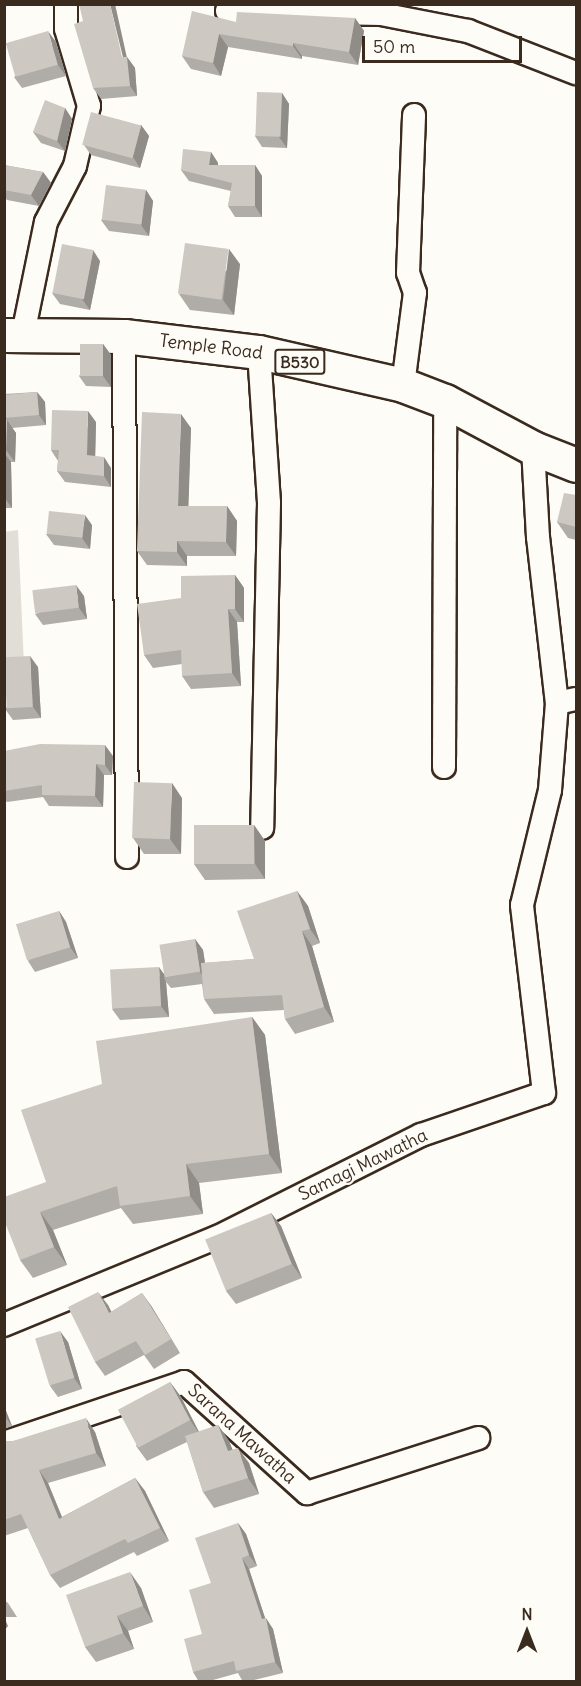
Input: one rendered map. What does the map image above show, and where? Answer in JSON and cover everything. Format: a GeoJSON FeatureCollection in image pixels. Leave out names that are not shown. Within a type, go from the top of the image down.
{"type":"FeatureCollection","features":[{"type":"Feature","properties":{"kind":"main road","name":"Temple Road"},"geometry":{"type":"LineString","coordinates":[[14,335],[124,336],[259,352],[403,386],[445,401],[533,448],[576,465]]}},
{"type":"Feature","properties":{"kind":"street"},"geometry":{"type":"LineString","coordinates":[[14,335],[46,222],[75,166],[89,106],[66,29],[66,4]]}},
{"type":"Feature","properties":{"kind":"street"},"geometry":{"type":"LineString","coordinates":[[228,11],[381,14],[468,31],[576,73]]}},
{"type":"Feature","properties":{"kind":"street"},"geometry":{"type":"LineString","coordinates":[[403,386],[415,292],[408,273],[414,115]]}},
{"type":"Feature","properties":{"kind":"street"},"geometry":{"type":"LineString","coordinates":[[124,336],[127,857]]}},
{"type":"Feature","properties":{"kind":"street"},"geometry":{"type":"LineString","coordinates":[[259,352],[269,503],[262,828]]}},
{"type":"Feature","properties":{"kind":"street"},"geometry":{"type":"LineString","coordinates":[[444,766],[445,401]]}},
{"type":"Feature","properties":{"kind":"street"},"geometry":{"type":"LineString","coordinates":[[533,448],[538,537],[567,701]]}},
{"type":"Feature","properties":{"kind":"street","name":"Samagi Mawatha"},"geometry":{"type":"LineString","coordinates":[[4,1325],[218,1237],[421,1135],[544,1094],[522,905],[550,790],[567,701]]}},
{"type":"Feature","properties":{"kind":"street","name":"Sarana Mawatha"},"geometry":{"type":"LineString","coordinates":[[4,1443],[184,1382],[307,1493],[478,1438]]}},
{"type":"Feature","properties":{"kind":"shaded area"},"geometry":{"type":"Polygon","coordinates":[[[18,530],[24,666],[4,669],[4,532],[18,530]]]}},
{"type":"Feature","properties":{"kind":"building"},"geometry":{"type":"Polygon","coordinates":[[[79,4],[110,4],[122,57],[127,57],[130,86],[93,88],[74,24],[83,21],[79,4]]]}},
{"type":"Feature","properties":{"kind":"building"},"geometry":{"type":"Polygon","coordinates":[[[192,11],[236,22],[237,12],[355,18],[349,52],[219,34],[213,63],[182,56],[192,11]]]}},
{"type":"Feature","properties":{"kind":"building"},"geometry":{"type":"Polygon","coordinates":[[[48,31],[58,65],[15,77],[6,43],[48,31]]]}},
{"type":"Feature","properties":{"kind":"building"},"geometry":{"type":"Polygon","coordinates":[[[257,92],[282,93],[280,137],[255,136],[257,92]]]}},
{"type":"Feature","properties":{"kind":"building"},"geometry":{"type":"Polygon","coordinates":[[[45,100],[65,108],[57,141],[33,132],[45,100]]]}},
{"type":"Feature","properties":{"kind":"building"},"geometry":{"type":"Polygon","coordinates":[[[91,112],[141,125],[132,158],[82,145],[91,112]]]}},
{"type":"Feature","properties":{"kind":"building"},"geometry":{"type":"Polygon","coordinates":[[[183,149],[211,152],[209,165],[255,165],[255,206],[228,206],[232,183],[181,170],[183,149]]]}},
{"type":"Feature","properties":{"kind":"building"},"geometry":{"type":"Polygon","coordinates":[[[4,165],[43,172],[31,195],[4,190],[4,165]]]}},
{"type":"Feature","properties":{"kind":"building"},"geometry":{"type":"Polygon","coordinates":[[[106,185],[146,190],[141,225],[102,220],[106,185]]]}},
{"type":"Feature","properties":{"kind":"building"},"geometry":{"type":"Polygon","coordinates":[[[185,243],[229,249],[221,300],[178,294],[185,243]]]}},
{"type":"Feature","properties":{"kind":"building"},"geometry":{"type":"Polygon","coordinates":[[[62,244],[93,250],[84,299],[52,293],[62,244]]]}},
{"type":"Feature","properties":{"kind":"building"},"geometry":{"type":"Polygon","coordinates":[[[80,344],[103,344],[103,376],[80,376],[80,344]]]}},
{"type":"Feature","properties":{"kind":"building"},"geometry":{"type":"Polygon","coordinates":[[[37,392],[39,415],[6,418],[4,395],[37,392]]]}},
{"type":"Feature","properties":{"kind":"building"},"geometry":{"type":"Polygon","coordinates":[[[52,410],[88,411],[87,455],[104,457],[104,476],[57,471],[59,450],[51,450],[52,410]]]}},
{"type":"Feature","properties":{"kind":"building"},"geometry":{"type":"Polygon","coordinates":[[[142,412],[181,414],[178,506],[227,506],[226,542],[177,541],[177,552],[137,551],[142,412]]]}},
{"type":"Feature","properties":{"kind":"building"},"geometry":{"type":"Polygon","coordinates":[[[4,420],[7,420],[6,450],[4,450],[4,420]]]}},
{"type":"Feature","properties":{"kind":"building"},"geometry":{"type":"Polygon","coordinates":[[[564,493],[576,495],[576,527],[557,522],[564,493]]]}},
{"type":"Feature","properties":{"kind":"building"},"geometry":{"type":"Polygon","coordinates":[[[49,511],[85,515],[82,538],[47,534],[49,511]]]}},
{"type":"Feature","properties":{"kind":"building"},"geometry":{"type":"Polygon","coordinates":[[[235,575],[235,609],[228,609],[232,673],[182,676],[181,650],[144,655],[137,604],[181,598],[181,576],[235,575]]]}},
{"type":"Feature","properties":{"kind":"building"},"geometry":{"type":"Polygon","coordinates":[[[76,585],[79,608],[35,613],[32,590],[76,585]]]}},
{"type":"Feature","properties":{"kind":"building"},"geometry":{"type":"Polygon","coordinates":[[[30,656],[33,707],[7,708],[4,657],[30,656]]]}},
{"type":"Feature","properties":{"kind":"building"},"geometry":{"type":"Polygon","coordinates":[[[40,744],[105,745],[105,765],[96,764],[95,796],[42,795],[42,785],[4,791],[4,751],[40,744]]]}},
{"type":"Feature","properties":{"kind":"building"},"geometry":{"type":"Polygon","coordinates":[[[134,782],[172,783],[170,839],[132,838],[134,782]]]}},
{"type":"Feature","properties":{"kind":"building"},"geometry":{"type":"Polygon","coordinates":[[[194,825],[254,825],[254,864],[194,864],[194,825]]]}},
{"type":"Feature","properties":{"kind":"building"},"geometry":{"type":"Polygon","coordinates":[[[297,891],[310,929],[302,931],[324,1007],[285,1019],[282,995],[204,999],[201,963],[254,959],[237,911],[297,891]]]}},
{"type":"Feature","properties":{"kind":"building"},"geometry":{"type":"Polygon","coordinates":[[[59,911],[70,947],[27,960],[16,924],[59,911]]]}},
{"type":"Feature","properties":{"kind":"building"},"geometry":{"type":"Polygon","coordinates":[[[195,939],[200,972],[165,977],[159,945],[195,939]]]}},
{"type":"Feature","properties":{"kind":"building"},"geometry":{"type":"Polygon","coordinates":[[[159,967],[161,1006],[112,1009],[110,970],[159,967]]]}},
{"type":"Feature","properties":{"kind":"building"},"geometry":{"type":"Polygon","coordinates":[[[252,1017],[269,1154],[186,1164],[190,1196],[120,1206],[117,1186],[40,1212],[54,1247],[20,1260],[4,1220],[4,1197],[46,1182],[21,1110],[102,1084],[96,1041],[252,1017]]]}},
{"type":"Feature","properties":{"kind":"building"},"geometry":{"type":"Polygon","coordinates":[[[271,1213],[292,1264],[226,1291],[205,1240],[271,1213]]]}},
{"type":"Feature","properties":{"kind":"building"},"geometry":{"type":"Polygon","coordinates":[[[98,1292],[109,1313],[142,1293],[171,1339],[145,1355],[136,1341],[95,1362],[68,1307],[98,1292]]]}},
{"type":"Feature","properties":{"kind":"building"},"geometry":{"type":"Polygon","coordinates":[[[60,1331],[74,1378],[49,1385],[35,1339],[60,1331]]]}},
{"type":"Feature","properties":{"kind":"building"},"geometry":{"type":"Polygon","coordinates":[[[170,1382],[190,1420],[138,1448],[118,1410],[170,1382]]]}},
{"type":"Feature","properties":{"kind":"building"},"geometry":{"type":"Polygon","coordinates":[[[86,1418],[96,1453],[39,1470],[59,1519],[135,1478],[160,1528],[128,1543],[125,1539],[50,1575],[21,1514],[4,1520],[4,1441],[13,1441],[86,1418]]]}},
{"type":"Feature","properties":{"kind":"building"},"geometry":{"type":"Polygon","coordinates":[[[218,1425],[228,1451],[238,1448],[248,1478],[203,1492],[185,1436],[218,1425]]]}},
{"type":"Feature","properties":{"kind":"building"},"geometry":{"type":"Polygon","coordinates":[[[238,1523],[249,1555],[242,1558],[262,1619],[266,1618],[275,1662],[236,1671],[234,1661],[193,1672],[184,1639],[202,1634],[189,1590],[211,1583],[195,1538],[238,1523]]]}},
{"type":"Feature","properties":{"kind":"building"},"geometry":{"type":"Polygon","coordinates":[[[130,1572],[143,1606],[117,1616],[123,1633],[85,1647],[66,1595],[130,1572]]]}}]}
